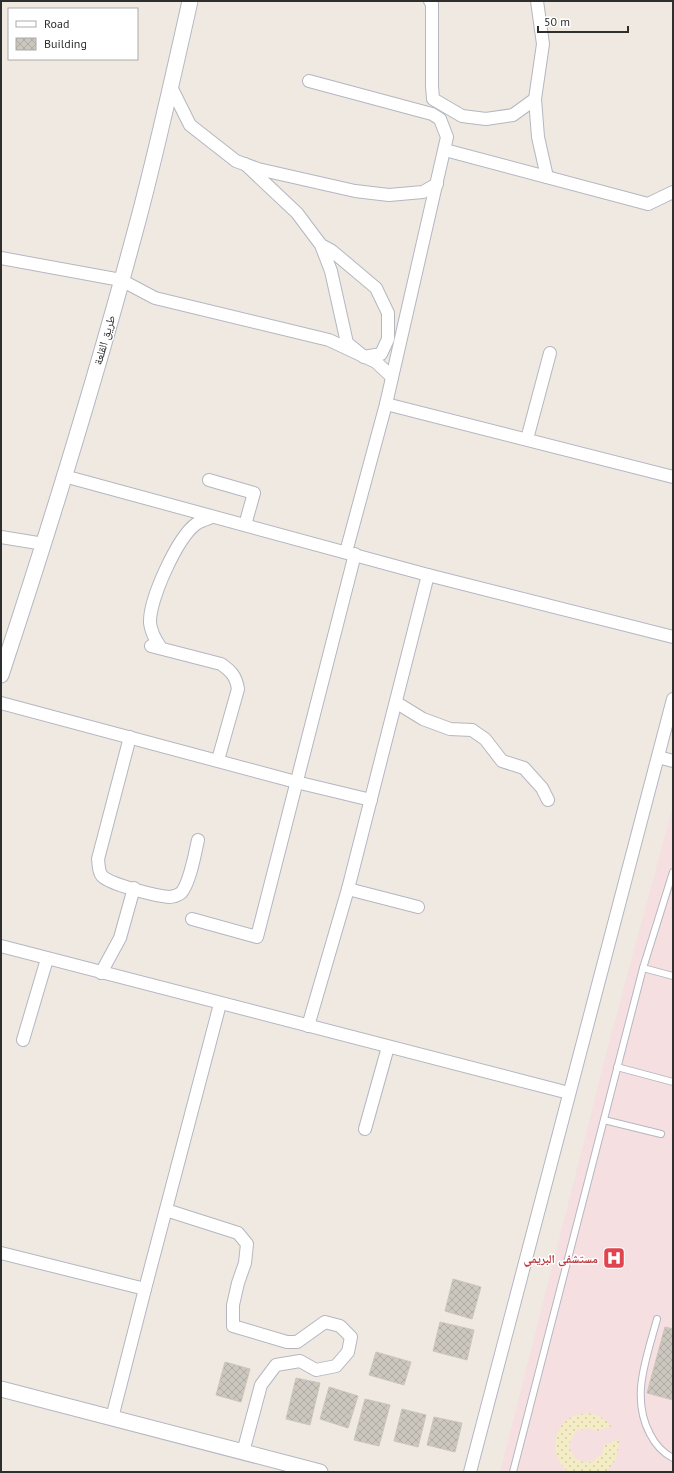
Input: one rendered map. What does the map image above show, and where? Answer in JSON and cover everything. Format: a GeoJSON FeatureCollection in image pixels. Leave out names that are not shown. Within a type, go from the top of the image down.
{"type":"FeatureCollection","features":[{"type":"Feature","properties":{"kind":"street","name":"طريق القلعة"},"geometry":{"type":"LineString","coordinates":[[1,675],[44,544],[139,217],[171,87],[190,1]]}},
{"type":"Feature","properties":{"kind":"street"},"geometry":{"type":"LineString","coordinates":[[430,1],[432,4],[432,86],[434,100],[462,116],[486,118],[513,115],[535,98]]}},
{"type":"Feature","properties":{"kind":"street"},"geometry":{"type":"LineString","coordinates":[[537,1],[543,44],[535,98],[538,137],[546,178]]}},
{"type":"Feature","properties":{"kind":"street"},"geometry":{"type":"LineString","coordinates":[[192,919],[257,937],[296,782],[386,404],[447,137],[440,119],[432,114],[310,81]]}},
{"type":"Feature","properties":{"kind":"street"},"geometry":{"type":"LineString","coordinates":[[171,87],[190,125],[236,161],[301,180],[355,191],[389,195],[422,192],[437,184]]}},
{"type":"Feature","properties":{"kind":"street"},"geometry":{"type":"LineString","coordinates":[[445,150],[648,204],[673,192]]}},
{"type":"Feature","properties":{"kind":"street"},"geometry":{"type":"LineString","coordinates":[[245,164],[296,213],[321,245],[331,271],[347,343],[364,356],[381,354],[388,339],[388,313],[376,288],[332,251],[321,245]]}},
{"type":"Feature","properties":{"kind":"street"},"geometry":{"type":"LineString","coordinates":[[1,258],[121,280],[155,298],[330,340],[376,362],[392,377]]}},
{"type":"Feature","properties":{"kind":"street"},"geometry":{"type":"LineString","coordinates":[[527,439],[550,353]]}},
{"type":"Feature","properties":{"kind":"street"},"geometry":{"type":"LineString","coordinates":[[386,404],[527,439],[673,478]]}},
{"type":"Feature","properties":{"kind":"street"},"geometry":{"type":"LineString","coordinates":[[64,476],[428,575],[673,637]]}},
{"type":"Feature","properties":{"kind":"street"},"geometry":{"type":"LineString","coordinates":[[209,480],[254,493],[245,526]]}},
{"type":"Feature","properties":{"kind":"street"},"geometry":{"type":"LineString","coordinates":[[212,516],[195,525],[185,537],[161,578],[152,604],[150,623],[156,647],[221,664],[230,670],[236,678],[238,689],[218,760]]}},
{"type":"Feature","properties":{"kind":"street"},"geometry":{"type":"LineString","coordinates":[[1,537],[44,544]]}},
{"type":"Feature","properties":{"kind":"street"},"geometry":{"type":"LineString","coordinates":[[308,1026],[348,889],[428,575]]}},
{"type":"Feature","properties":{"kind":"street"},"geometry":{"type":"LineString","coordinates":[[470,1472],[673,699]]}},
{"type":"Feature","properties":{"kind":"street"},"geometry":{"type":"LineString","coordinates":[[396,702],[423,719],[443,726],[472,730],[485,739],[502,761],[524,768],[542,788],[548,800]]}},
{"type":"Feature","properties":{"kind":"street"},"geometry":{"type":"LineString","coordinates":[[1,704],[218,760],[296,782],[371,800]]}},
{"type":"Feature","properties":{"kind":"street"},"geometry":{"type":"LineString","coordinates":[[130,737],[98,858],[99,870],[103,877],[113,882],[172,897],[180,893],[186,882],[198,840]]}},
{"type":"Feature","properties":{"kind":"street"},"geometry":{"type":"LineString","coordinates":[[658,757],[673,761]]}},
{"type":"Feature","properties":{"kind":"street"},"geometry":{"type":"LineString","coordinates":[[101,973],[120,938],[134,888]]}},
{"type":"Feature","properties":{"kind":"street"},"geometry":{"type":"LineString","coordinates":[[348,889],[418,907]]}},
{"type":"Feature","properties":{"kind":"street"},"geometry":{"type":"LineString","coordinates":[[1,946],[220,1004],[569,1093]]}},
{"type":"Feature","properties":{"kind":"street"},"geometry":{"type":"LineString","coordinates":[[23,1040],[47,959]]}},
{"type":"Feature","properties":{"kind":"street"},"geometry":{"type":"LineString","coordinates":[[112,1418],[220,1004]]}},
{"type":"Feature","properties":{"kind":"street"},"geometry":{"type":"LineString","coordinates":[[365,1130],[388,1047]]}},
{"type":"Feature","properties":{"kind":"street"},"geometry":{"type":"LineString","coordinates":[[166,1210],[238,1234],[247,1244],[245,1263],[238,1283],[233,1305],[233,1326],[287,1342],[297,1342],[326,1322],[340,1326],[351,1337],[348,1352],[336,1366],[316,1370],[300,1361],[276,1365],[261,1385],[243,1452]]}},
{"type":"Feature","properties":{"kind":"street"},"geometry":{"type":"LineString","coordinates":[[1,1253],[145,1289]]}},
{"type":"Feature","properties":{"kind":"street"},"geometry":{"type":"LineString","coordinates":[[1,1389],[243,1452],[289,1468],[320,1472]]}},
{"type":"Feature","properties":{"kind":"lane"},"geometry":{"type":"LineString","coordinates":[[513,1472],[643,968],[673,872]]}},
{"type":"Feature","properties":{"kind":"lane"},"geometry":{"type":"LineString","coordinates":[[643,968],[673,976]]}},
{"type":"Feature","properties":{"kind":"lane"},"geometry":{"type":"LineString","coordinates":[[617,1067],[673,1082]]}},
{"type":"Feature","properties":{"kind":"lane"},"geometry":{"type":"LineString","coordinates":[[604,1120],[660,1134]]}},
{"type":"Feature","properties":{"kind":"lane"},"geometry":{"type":"LineString","coordinates":[[657,1319],[640,1387],[640,1405],[644,1423],[652,1439],[666,1454],[673,1458]]}},
{"type":"Feature","properties":{"kind":"shaded area","name":"مستشفى البريمي"},"geometry":{"type":"Polygon","coordinates":[[[673,806],[673,1472],[500,1472],[609,1043],[673,806]]]}},
{"type":"Feature","properties":{"kind":"sand"},"geometry":{"type":"Polygon","coordinates":[[[588,1413],[601,1417],[612,1426],[597,1431],[588,1428],[576,1431],[569,1443],[573,1456],[579,1461],[592,1462],[602,1454],[604,1445],[619,1440],[617,1454],[612,1465],[605,1472],[569,1472],[563,1467],[556,1454],[555,1446],[558,1432],[569,1418],[588,1413]]]}},
{"type":"Feature","properties":{"kind":"building"},"geometry":{"type":"Polygon","coordinates":[[[453,1279],[481,1287],[472,1319],[445,1311],[453,1279]]]}},
{"type":"Feature","properties":{"kind":"building"},"geometry":{"type":"Polygon","coordinates":[[[440,1322],[474,1330],[467,1360],[433,1351],[440,1322]]]}},
{"type":"Feature","properties":{"kind":"building"},"geometry":{"type":"Polygon","coordinates":[[[665,1327],[673,1329],[673,1400],[647,1393],[665,1327]]]}},
{"type":"Feature","properties":{"kind":"building"},"geometry":{"type":"Polygon","coordinates":[[[376,1352],[411,1362],[404,1385],[369,1375],[376,1352]]]}},
{"type":"Feature","properties":{"kind":"building"},"geometry":{"type":"Polygon","coordinates":[[[225,1362],[250,1369],[241,1402],[216,1395],[225,1362]]]}},
{"type":"Feature","properties":{"kind":"building"},"geometry":{"type":"Polygon","coordinates":[[[296,1378],[320,1383],[310,1425],[286,1419],[296,1378]]]}},
{"type":"Feature","properties":{"kind":"building"},"geometry":{"type":"Polygon","coordinates":[[[329,1387],[358,1396],[348,1428],[320,1419],[329,1387]]]}},
{"type":"Feature","properties":{"kind":"building"},"geometry":{"type":"Polygon","coordinates":[[[365,1399],[390,1405],[379,1446],[354,1440],[365,1399]]]}},
{"type":"Feature","properties":{"kind":"building"},"geometry":{"type":"Polygon","coordinates":[[[402,1409],[426,1415],[418,1447],[394,1441],[402,1409]]]}},
{"type":"Feature","properties":{"kind":"building"},"geometry":{"type":"Polygon","coordinates":[[[434,1417],[462,1423],[455,1452],[427,1445],[434,1417]]]}},
{"type":"Feature","properties":{"kind":"place","name":"مستشفى البريمي"},"geometry":{"type":"Point","coordinates":[614,1258]}}]}
